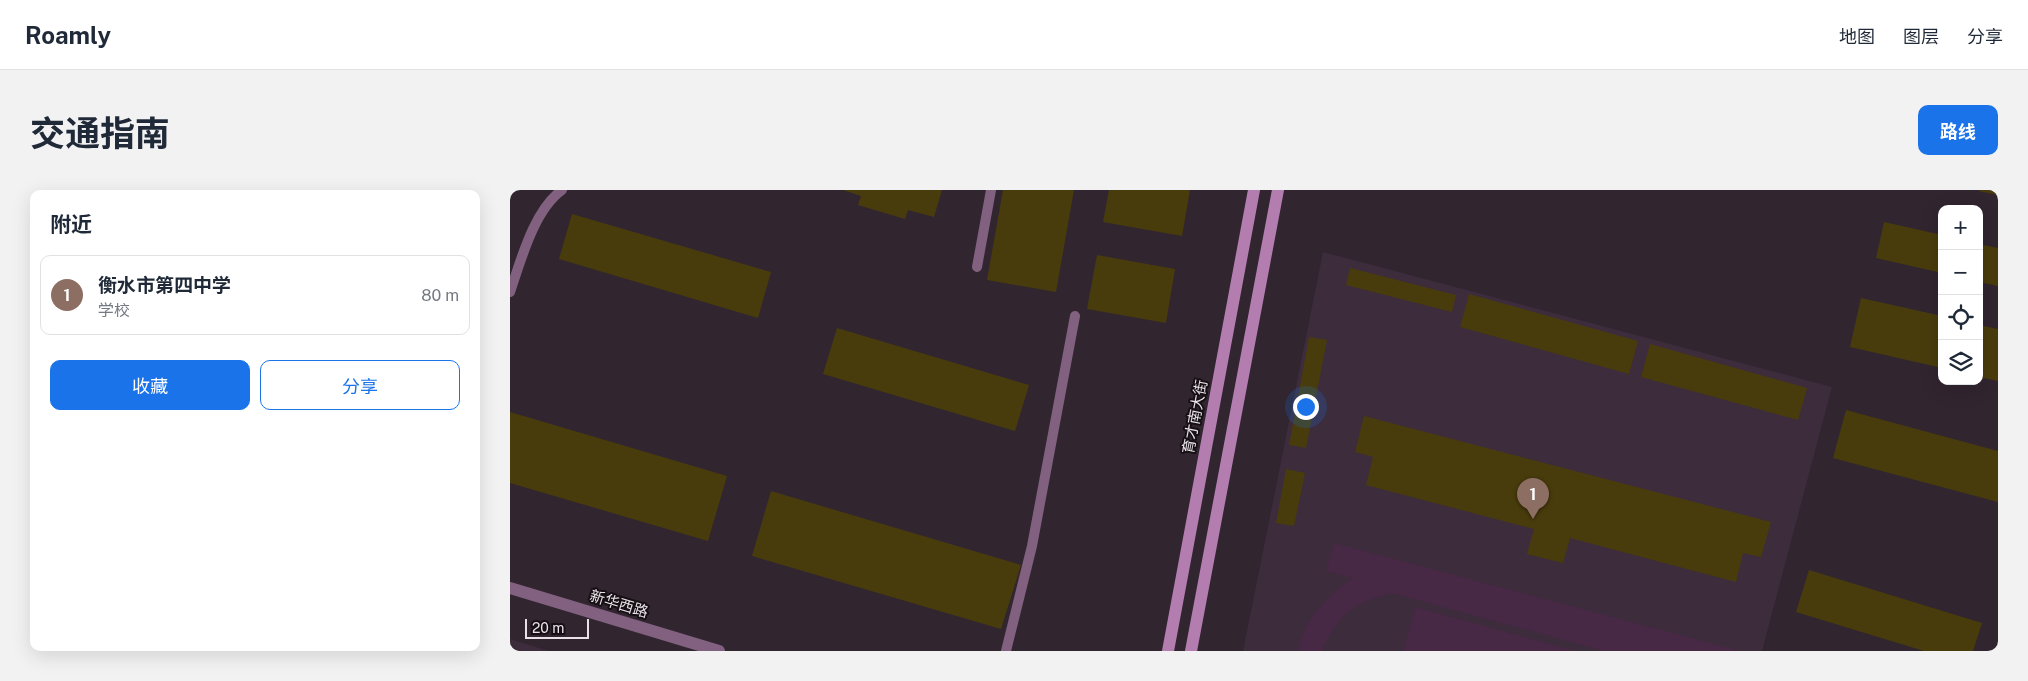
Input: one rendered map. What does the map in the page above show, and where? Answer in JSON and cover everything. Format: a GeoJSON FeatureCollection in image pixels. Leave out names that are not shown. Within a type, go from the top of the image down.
{"type":"FeatureCollection","features":[{"type":"Feature","properties":{"kind":"main road","name":"育才南大街"},"geometry":{"type":"LineString","coordinates":[[1168,651],[1254,190]]}},
{"type":"Feature","properties":{"kind":"main road"},"geometry":{"type":"LineString","coordinates":[[1191,651],[1278,190]]}},
{"type":"Feature","properties":{"kind":"street","name":"新华西路"},"geometry":{"type":"LineString","coordinates":[[510,588],[719,651]]}},
{"type":"Feature","properties":{"kind":"lane"},"geometry":{"type":"LineString","coordinates":[[510,292],[530,238],[551,198],[562,190]]}},
{"type":"Feature","properties":{"kind":"lane"},"geometry":{"type":"LineString","coordinates":[[978,267],[991,190]]}},
{"type":"Feature","properties":{"kind":"lane"},"geometry":{"type":"LineString","coordinates":[[1006,651],[1032,546],[1075,316]]}},
{"type":"Feature","properties":{"kind":"shaded area"},"geometry":{"type":"Polygon","coordinates":[[[1323,252],[1832,387],[1762,651],[1243,651],[1323,252]]]}},
{"type":"Feature","properties":{"kind":"shaded area"},"geometry":{"type":"Polygon","coordinates":[[[1334,543],[1737,650],[1604,651],[1392,593],[1368,601],[1349,612],[1334,628],[1322,651],[1298,651],[1306,628],[1318,609],[1334,592],[1353,578],[1326,571],[1334,543]]]}},
{"type":"Feature","properties":{"kind":"shaded area"},"geometry":{"type":"Polygon","coordinates":[[[1415,607],[1575,651],[1403,651],[1415,607]]]}},
{"type":"Feature","properties":{"kind":"shaded area"},"geometry":{"type":"Polygon","coordinates":[[[510,639],[549,651],[510,651],[510,639]]]}},
{"type":"Feature","properties":{"kind":"building"},"geometry":{"type":"Polygon","coordinates":[[[843,190],[942,190],[934,217],[908,210],[905,219],[858,205],[861,196],[843,190]]]}},
{"type":"Feature","properties":{"kind":"building"},"geometry":{"type":"Polygon","coordinates":[[[1003,190],[1074,190],[1056,292],[987,280],[1003,190]]]}},
{"type":"Feature","properties":{"kind":"building"},"geometry":{"type":"Polygon","coordinates":[[[1109,190],[1190,190],[1182,236],[1103,222],[1109,190]]]}},
{"type":"Feature","properties":{"kind":"building"},"geometry":{"type":"Polygon","coordinates":[[[1979,190],[1998,190],[1998,195],[1979,191],[1979,190]]]}},
{"type":"Feature","properties":{"kind":"building"},"geometry":{"type":"Polygon","coordinates":[[[572,214],[771,272],[758,318],[559,259],[572,214]]]}},
{"type":"Feature","properties":{"kind":"building"},"geometry":{"type":"Polygon","coordinates":[[[1884,222],[1938,234],[1938,272],[1876,258],[1884,222]]]}},
{"type":"Feature","properties":{"kind":"building"},"geometry":{"type":"Polygon","coordinates":[[[1983,245],[1998,248],[1998,286],[1983,283],[1983,245]]]}},
{"type":"Feature","properties":{"kind":"building"},"geometry":{"type":"Polygon","coordinates":[[[1097,255],[1175,269],[1166,323],[1087,309],[1097,255]]]}},
{"type":"Feature","properties":{"kind":"building"},"geometry":{"type":"Polygon","coordinates":[[[1350,268],[1456,295],[1452,312],[1346,285],[1350,268]]]}},
{"type":"Feature","properties":{"kind":"building"},"geometry":{"type":"Polygon","coordinates":[[[1469,294],[1638,341],[1629,374],[1460,327],[1469,294]]]}},
{"type":"Feature","properties":{"kind":"building"},"geometry":{"type":"Polygon","coordinates":[[[1861,298],[1938,315],[1938,367],[1850,347],[1861,298]]]}},
{"type":"Feature","properties":{"kind":"building"},"geometry":{"type":"Polygon","coordinates":[[[1983,326],[1998,329],[1998,381],[1983,378],[1983,326]]]}},
{"type":"Feature","properties":{"kind":"building"},"geometry":{"type":"Polygon","coordinates":[[[837,328],[1029,385],[1015,431],[823,374],[837,328]]]}},
{"type":"Feature","properties":{"kind":"building"},"geometry":{"type":"Polygon","coordinates":[[[1309,337],[1327,340],[1306,448],[1289,445],[1309,337]]]}},
{"type":"Feature","properties":{"kind":"building"},"geometry":{"type":"Polygon","coordinates":[[[1650,344],[1807,388],[1798,420],[1641,377],[1650,344]]]}},
{"type":"Feature","properties":{"kind":"building"},"geometry":{"type":"Polygon","coordinates":[[[1846,410],[1998,451],[1998,502],[1833,458],[1846,410]]]}},
{"type":"Feature","properties":{"kind":"building"},"geometry":{"type":"Polygon","coordinates":[[[510,412],[727,476],[708,541],[510,483],[510,412]]]}},
{"type":"Feature","properties":{"kind":"building"},"geometry":{"type":"Polygon","coordinates":[[[1364,416],[1771,522],[1761,557],[1743,553],[1736,582],[1570,538],[1563,563],[1527,554],[1534,529],[1366,485],[1373,457],[1355,452],[1364,416]]]}},
{"type":"Feature","properties":{"kind":"building"},"geometry":{"type":"Polygon","coordinates":[[[1286,469],[1305,473],[1294,526],[1276,523],[1286,469]]]}},
{"type":"Feature","properties":{"kind":"building"},"geometry":{"type":"Polygon","coordinates":[[[771,491],[1021,565],[1001,629],[752,556],[771,491]]]}},
{"type":"Feature","properties":{"kind":"building"},"geometry":{"type":"Polygon","coordinates":[[[1809,570],[1982,623],[1973,651],[1924,651],[1796,612],[1809,570]]]}},
{"type":"Feature","properties":{"kind":"place","name":"衡水市第四中学"},"geometry":{"type":"Point","coordinates":[1533,519]}}]}
